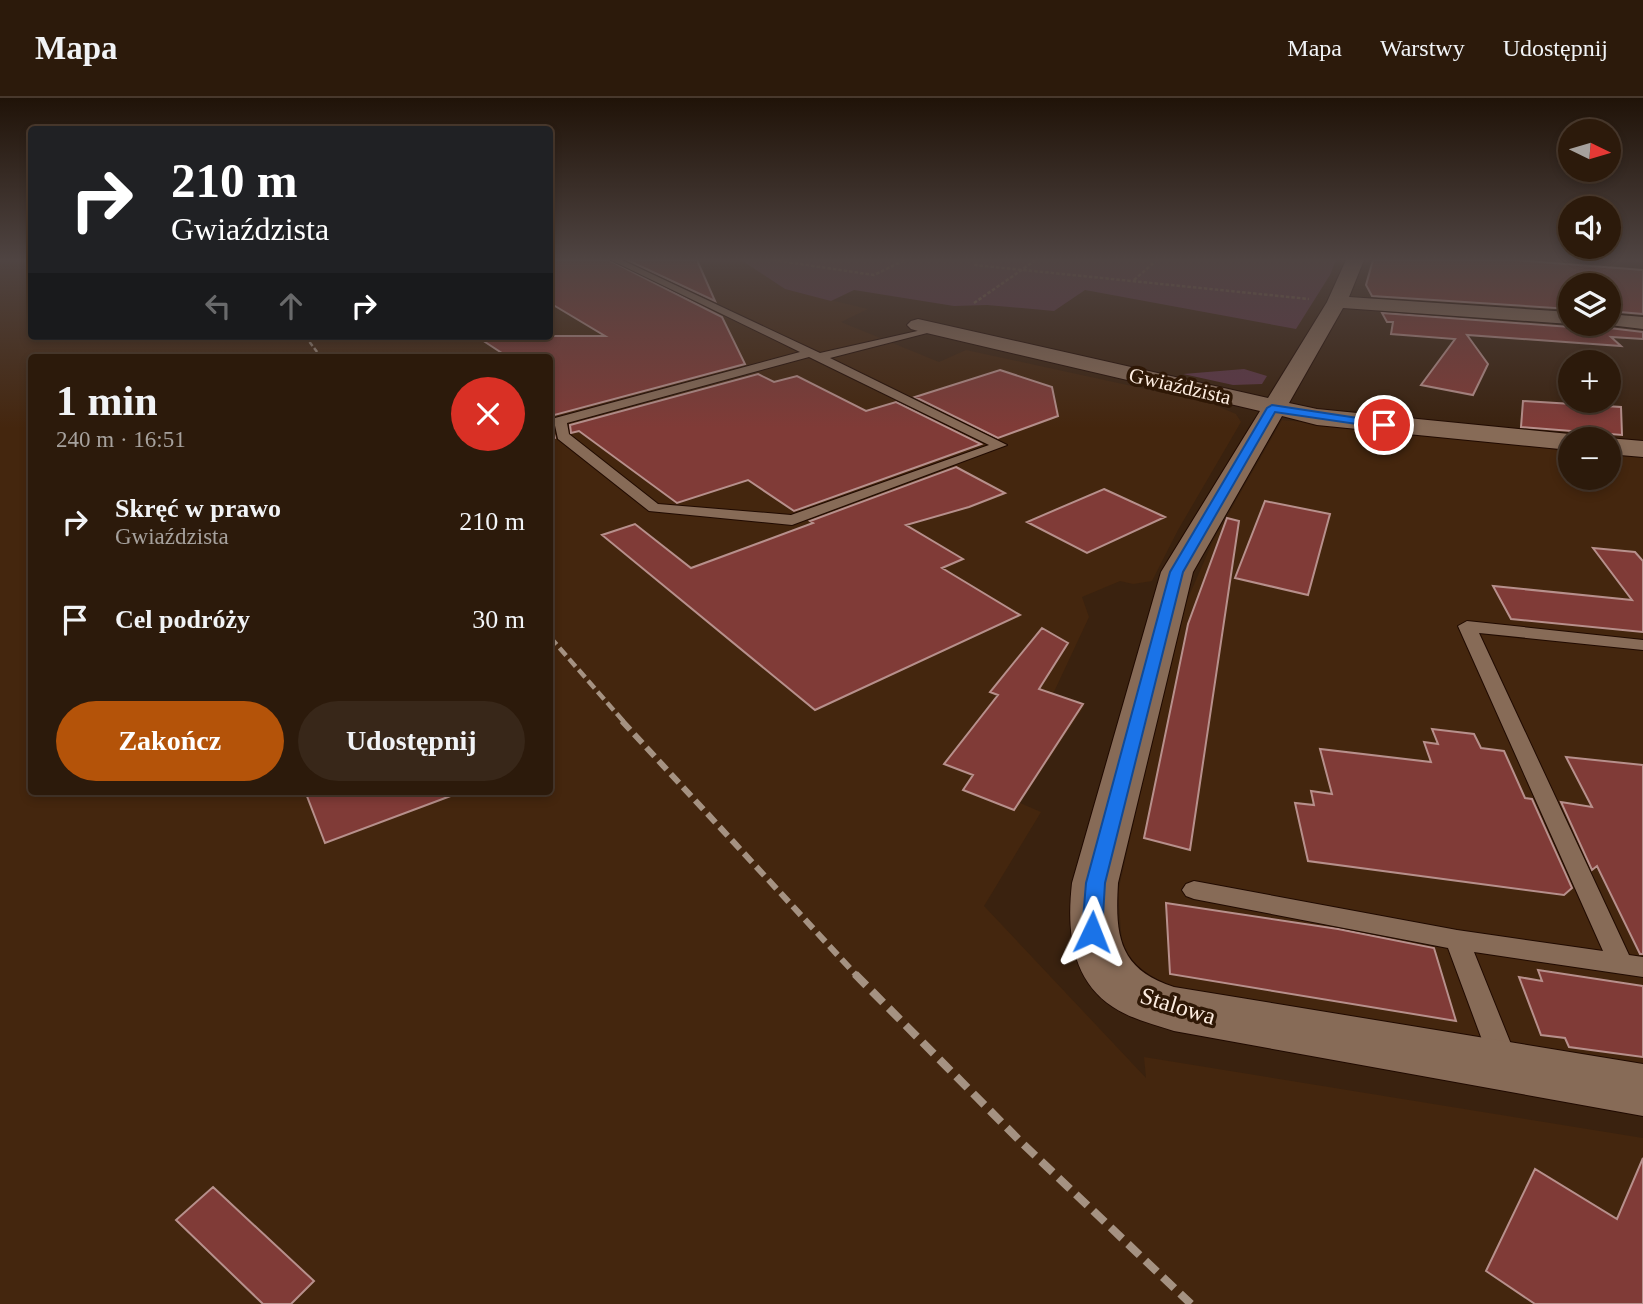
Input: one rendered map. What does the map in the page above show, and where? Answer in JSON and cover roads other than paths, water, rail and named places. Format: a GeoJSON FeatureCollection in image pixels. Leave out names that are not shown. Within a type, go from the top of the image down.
{"type":"FeatureCollection","features":[{"type":"Feature","properties":{"kind":"street","name":"Stalowa"},"geometry":{"type":"LineString","coordinates":[[1328,316],[1177,572],[1095,883],[1091,916],[1097,949],[1111,974],[1122,985],[1160,1006],[1222,1019],[1643,1090]]}},
{"type":"Feature","properties":{"kind":"street"},"geometry":{"type":"LineString","coordinates":[[1621,321],[1643,323]]}},
{"type":"Feature","properties":{"kind":"street","name":"Gwiaździsta"},"geometry":{"type":"LineString","coordinates":[[925,327],[1272,408],[1357,422],[1558,441]]}},
{"type":"Feature","properties":{"kind":"street"},"geometry":{"type":"LineString","coordinates":[[1621,447],[1643,449]]}},
{"type":"Feature","properties":{"kind":"lane"},"geometry":{"type":"LineString","coordinates":[[734,316],[815,355],[1000,445],[792,520],[654,509],[563,436],[560,421],[815,355],[925,327]]}},
{"type":"Feature","properties":{"kind":"lane"},"geometry":{"type":"LineString","coordinates":[[1632,966],[1467,626],[1643,645]]}},
{"type":"Feature","properties":{"kind":"lane"},"geometry":{"type":"LineString","coordinates":[[1194,890],[1457,940],[1632,966]]}},
{"type":"Feature","properties":{"kind":"lane"},"geometry":{"type":"LineString","coordinates":[[1457,940],[1506,1068]]}},
{"type":"Feature","properties":{"kind":"railway"},"geometry":{"type":"LineString","coordinates":[[308,340],[319,354]]}},
{"type":"Feature","properties":{"kind":"railway"},"geometry":{"type":"LineString","coordinates":[[553,640],[624,722]]}},
{"type":"Feature","properties":{"kind":"railway"},"geometry":{"type":"LineString","coordinates":[[622,721],[857,976]]}},
{"type":"Feature","properties":{"kind":"railway"},"geometry":{"type":"LineString","coordinates":[[855,974],[1023,1144],[1191,1304]]}}]}
